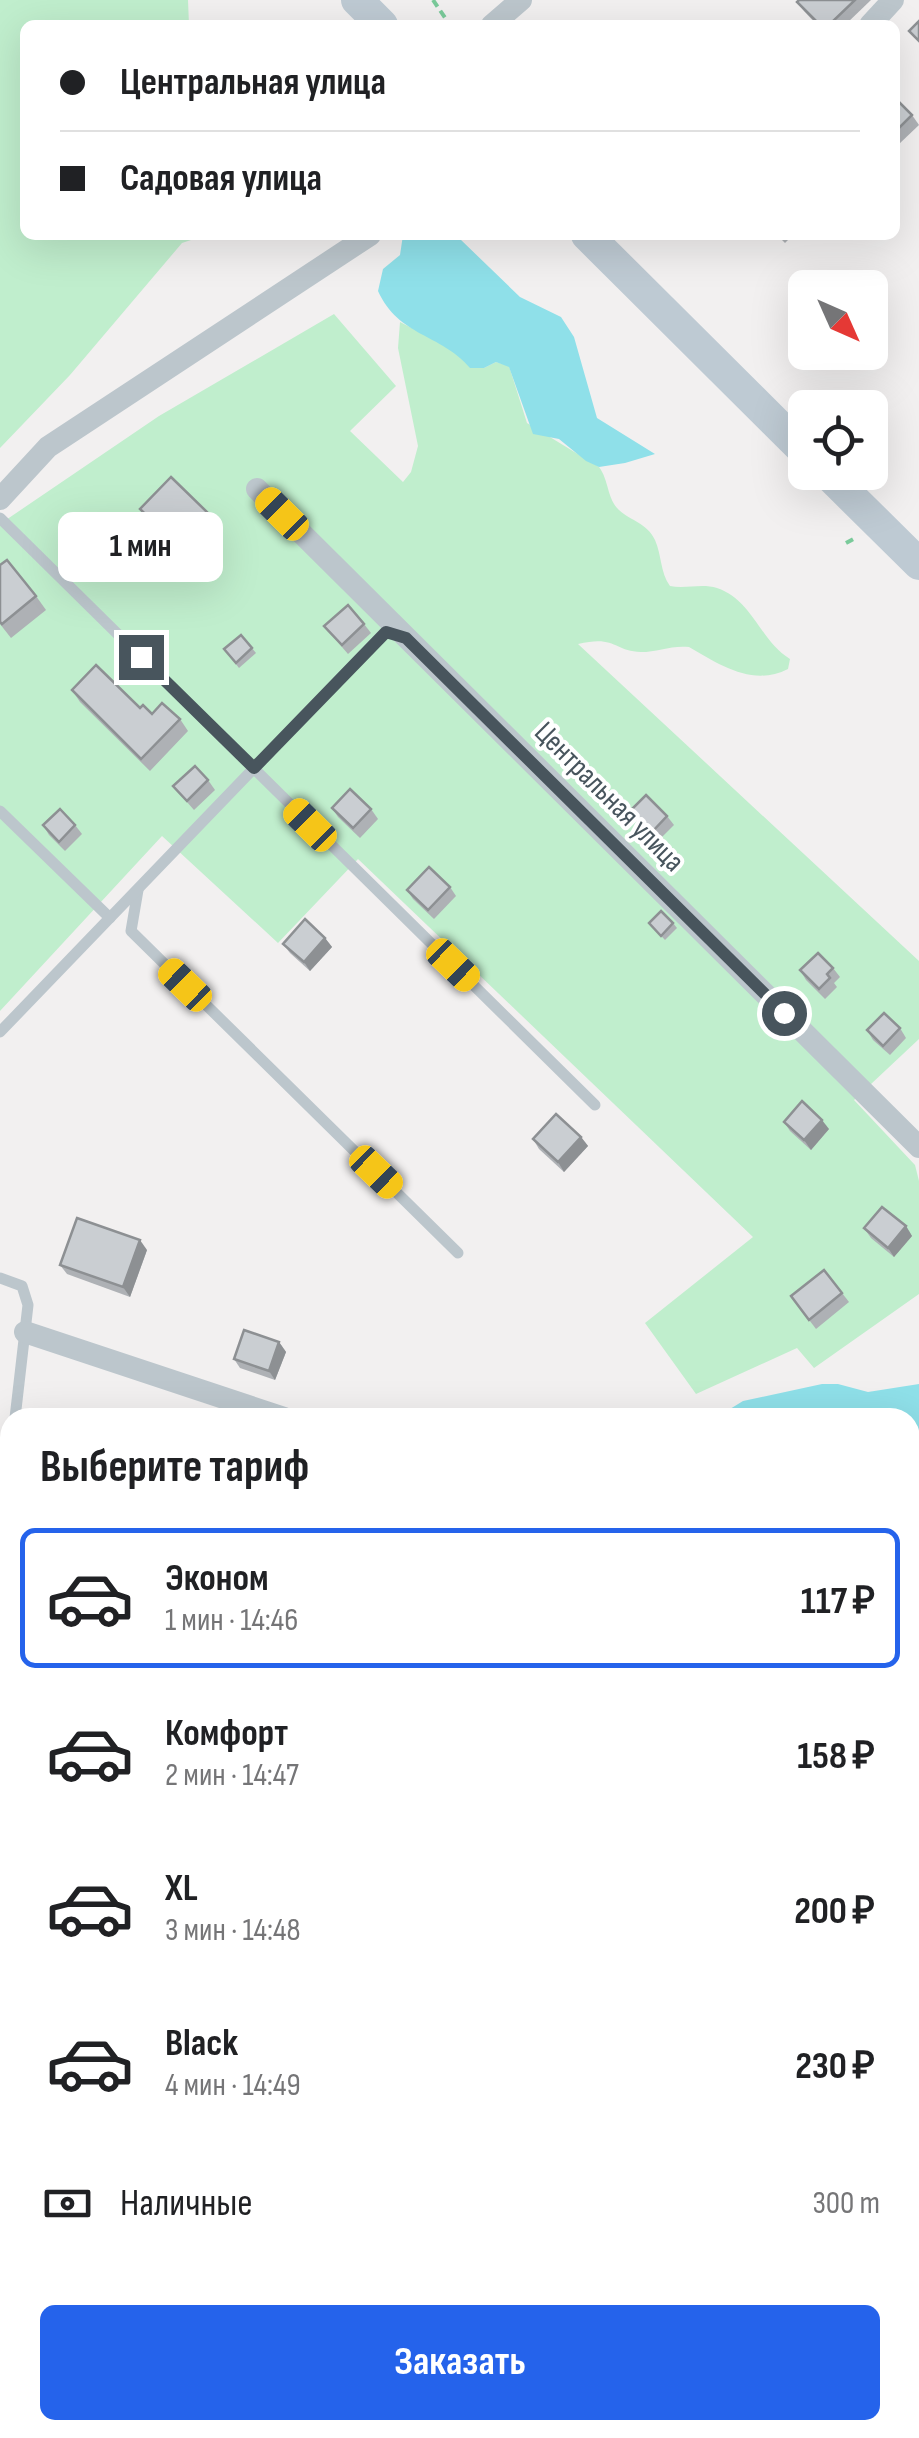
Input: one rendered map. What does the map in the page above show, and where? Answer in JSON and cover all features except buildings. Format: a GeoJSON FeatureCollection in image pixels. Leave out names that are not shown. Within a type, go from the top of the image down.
{"type":"FeatureCollection","features":[{"type":"Feature","properties":{"kind":"main road"},"geometry":{"type":"LineString","coordinates":[[357,0],[377,20]]}},
{"type":"Feature","properties":{"kind":"main road"},"geometry":{"type":"LineString","coordinates":[[592,240],[788,435]]}},
{"type":"Feature","properties":{"kind":"main road"},"geometry":{"type":"LineString","coordinates":[[844,490],[919,564]]}},
{"type":"Feature","properties":{"kind":"street"},"geometry":{"type":"LineString","coordinates":[[498,20],[521,0]]}},
{"type":"Feature","properties":{"kind":"street"},"geometry":{"type":"LineString","coordinates":[[875,20],[893,0]]}},
{"type":"Feature","properties":{"kind":"street"},"geometry":{"type":"LineString","coordinates":[[0,498],[48,447],[362,240]]}},
{"type":"Feature","properties":{"kind":"street","name":"Центральная улица"},"geometry":{"type":"LineString","coordinates":[[257,489],[919,1147]]}},
{"type":"Feature","properties":{"kind":"street"},"geometry":{"type":"LineString","coordinates":[[25,1332],[254,1408]]}},
{"type":"Feature","properties":{"kind":"lane"},"geometry":{"type":"LineString","coordinates":[[0,518],[595,1105]]}},
{"type":"Feature","properties":{"kind":"lane"},"geometry":{"type":"LineString","coordinates":[[0,1032],[386,632],[406,638]]}},
{"type":"Feature","properties":{"kind":"lane"},"geometry":{"type":"LineString","coordinates":[[0,810],[110,918]]}},
{"type":"Feature","properties":{"kind":"lane"},"geometry":{"type":"LineString","coordinates":[[138,888],[130,931],[458,1253]]}},
{"type":"Feature","properties":{"kind":"lane"},"geometry":{"type":"LineString","coordinates":[[0,1278],[22,1286],[28,1305],[16,1408]]}},
{"type":"Feature","properties":{"kind":"green space"},"geometry":{"type":"Polygon","coordinates":[[[0,0],[188,0],[189,20],[20,20],[20,240],[191,240],[182,243],[70,375],[0,448],[0,0]]]}},
{"type":"Feature","properties":{"kind":"green space"},"geometry":{"type":"Polygon","coordinates":[[[334,314],[396,386],[350,431],[403,482],[411,472],[418,446],[398,348],[400,322],[455,350],[471,368],[484,368],[496,362],[509,366],[527,423],[599,467],[615,506],[652,534],[670,586],[711,587],[729,594],[790,659],[788,669],[762,676],[737,672],[689,647],[641,652],[600,641],[578,644],[919,961],[919,1039],[854,1100],[915,1165],[919,1181],[919,1294],[814,1368],[797,1348],[696,1394],[645,1323],[753,1237],[358,859],[278,943],[162,836],[0,1011],[0,524],[159,416],[334,314]]]}},
{"type":"Feature","properties":{"kind":"water"},"geometry":{"type":"Polygon","coordinates":[[[402,240],[461,240],[520,297],[561,317],[574,337],[597,418],[655,454],[599,467],[559,439],[533,434],[509,367],[496,362],[484,368],[470,368],[397,318],[387,306],[378,291],[383,269],[400,255],[402,240]]]}},
{"type":"Feature","properties":{"kind":"water"},"geometry":{"type":"Polygon","coordinates":[[[822,1384],[868,1392],[919,1384],[919,1408],[732,1408],[743,1401],[822,1384]]]}},
{"type":"Feature","properties":{"kind":"route"},"geometry":{"type":"LineString","coordinates":[[141,657],[254,768],[386,632],[406,638],[784,1013]]}}]}
